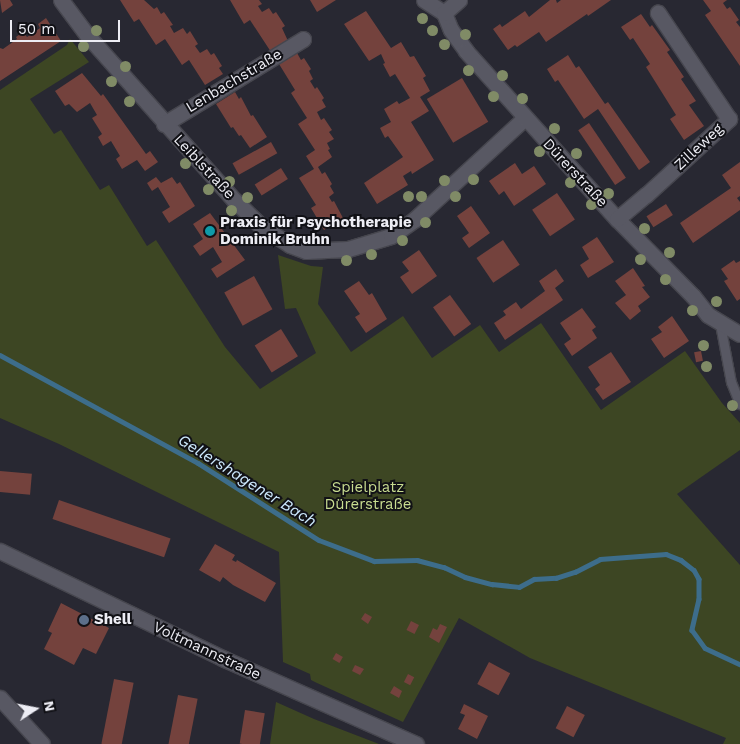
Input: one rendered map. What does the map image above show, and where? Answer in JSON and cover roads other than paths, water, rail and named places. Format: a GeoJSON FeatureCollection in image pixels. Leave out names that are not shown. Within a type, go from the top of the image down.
{"type":"FeatureCollection","features":[{"type":"Feature","properties":{"kind":"street","name":"Leiblstraße"},"geometry":{"type":"LineString","coordinates":[[61,0],[87,35],[164,124],[234,200],[260,225],[290,245],[306,251],[332,251],[366,245],[391,236],[406,226],[525,118]]}},
{"type":"Feature","properties":{"kind":"street"},"geometry":{"type":"LineString","coordinates":[[424,0],[444,13],[459,0]]}},
{"type":"Feature","properties":{"kind":"street","name":"Dürerstraße"},"geometry":{"type":"LineString","coordinates":[[444,13],[451,30],[466,51],[617,218],[693,296],[708,315],[720,324],[740,334]]}},
{"type":"Feature","properties":{"kind":"street","name":"Zilleweg"},"geometry":{"type":"LineString","coordinates":[[617,218],[646,195],[729,119],[658,13]]}},
{"type":"Feature","properties":{"kind":"street","name":"Lenbachstraße"},"geometry":{"type":"LineString","coordinates":[[164,124],[303,39]]}},
{"type":"Feature","properties":{"kind":"street","name":"Voltmannstraße"},"geometry":{"type":"LineString","coordinates":[[0,551],[231,663],[416,744]]}},
{"type":"Feature","properties":{"kind":"street"},"geometry":{"type":"LineString","coordinates":[[0,698],[42,744]]}},
{"type":"Feature","properties":{"kind":"lane"},"geometry":{"type":"LineString","coordinates":[[720,324],[730,382],[740,404]]}},
{"type":"Feature","properties":{"kind":"waterway","name":"Gellershagener Bach"},"geometry":{"type":"LineString","coordinates":[[0,355],[198,463],[319,540],[374,561],[417,560],[444,567],[465,577],[492,584],[519,587],[534,579],[556,578],[575,572],[600,559],[666,554],[681,560],[694,570],[699,579],[699,599],[692,630],[705,648],[740,664]]}},
{"type":"Feature","properties":{"kind":"place","name":"Praxis für Psychotherapie Dominik Bruhn"},"geometry":{"type":"Point","coordinates":[210,231]}},
{"type":"Feature","properties":{"kind":"place","name":"Shell"},"geometry":{"type":"Point","coordinates":[84,620]}},
{"type":"Feature","properties":{"kind":"park label","name":"Spielplatz Dürerstraße"},"geometry":{"type":"Point","coordinates":[368,496]}}]}
